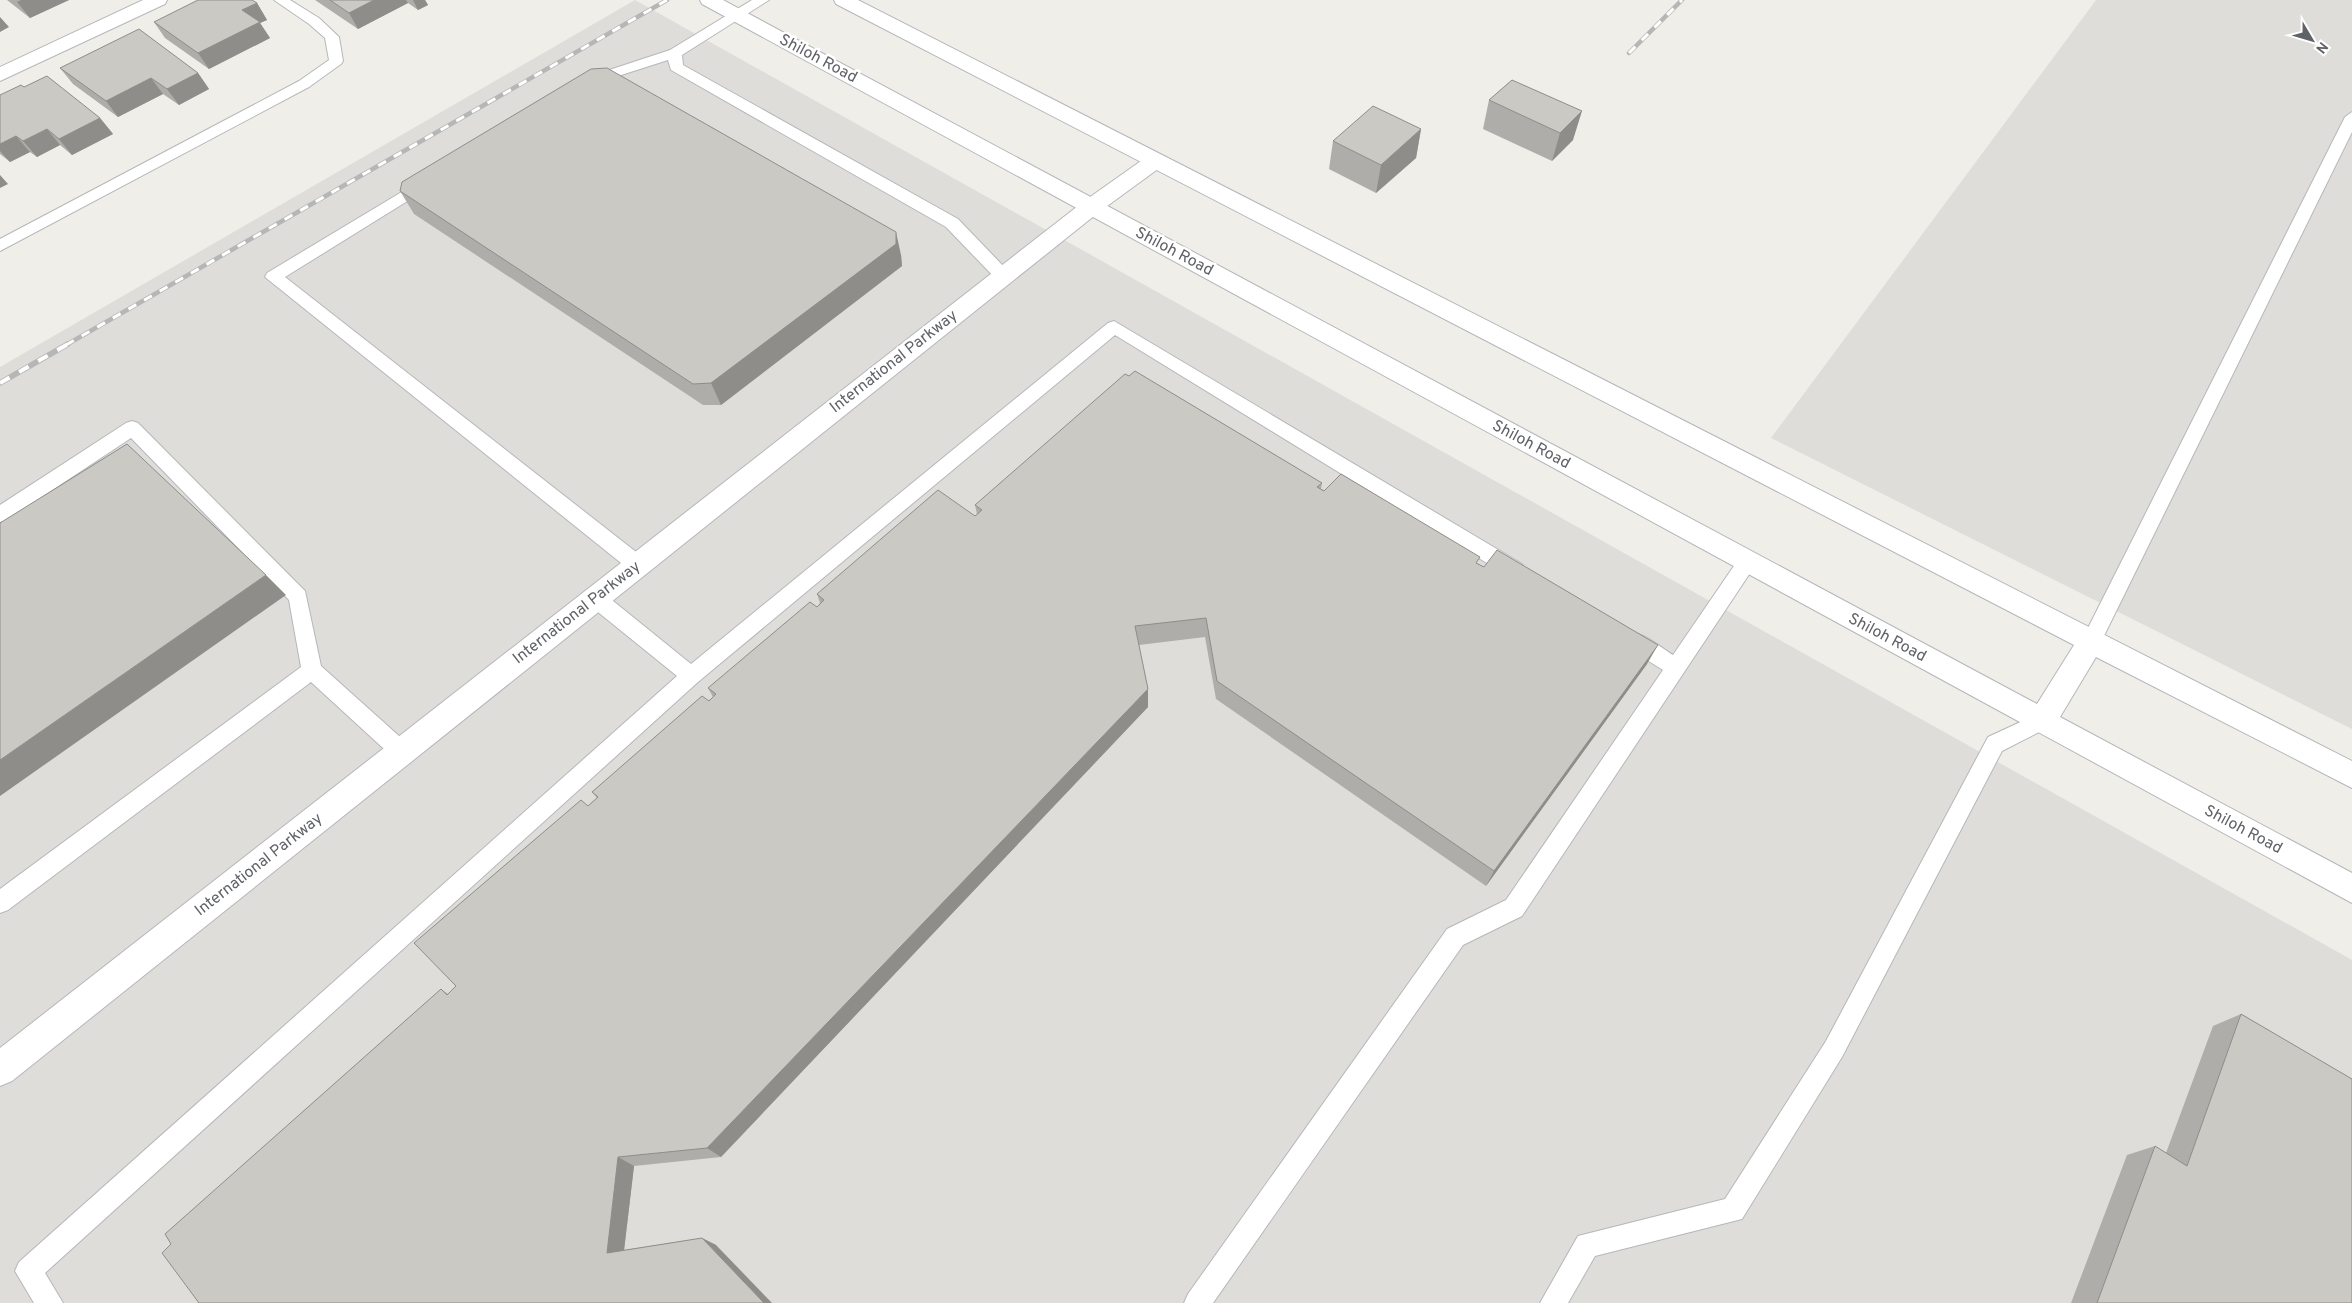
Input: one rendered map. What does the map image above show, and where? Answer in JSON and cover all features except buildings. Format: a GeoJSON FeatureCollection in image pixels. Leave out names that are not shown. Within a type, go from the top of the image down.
{"type":"FeatureCollection","features":[{"type":"Feature","properties":{"kind":"main road"},"geometry":{"type":"LineString","coordinates":[[0,75],[158,0]]}},
{"type":"Feature","properties":{"kind":"main road","name":"Shiloh Road"},"geometry":{"type":"LineString","coordinates":[[709,0],[2352,889]]}},
{"type":"Feature","properties":{"kind":"main road"},"geometry":{"type":"LineString","coordinates":[[843,0],[2352,775]]}},
{"type":"Feature","properties":{"kind":"main road","name":"International Parkway"},"geometry":{"type":"LineString","coordinates":[[0,1069],[1003,276],[1091,207],[1155,161]]}},
{"type":"Feature","properties":{"kind":"main road"},"geometry":{"type":"LineString","coordinates":[[2042,721],[2091,642]]}},
{"type":"Feature","properties":{"kind":"lane"},"geometry":{"type":"LineString","coordinates":[[0,246],[304,84],[336,61],[332,37],[314,21],[281,0]]}},
{"type":"Feature","properties":{"kind":"lane"},"geometry":{"type":"LineString","coordinates":[[579,87],[587,82],[675,53],[762,0]]}},
{"type":"Feature","properties":{"kind":"lane"},"geometry":{"type":"LineString","coordinates":[[675,53],[676,67],[952,223],[1003,276]]}},
{"type":"Feature","properties":{"kind":"lane"},"geometry":{"type":"LineString","coordinates":[[2091,642],[2352,117]]}},
{"type":"Feature","properties":{"kind":"lane"},"geometry":{"type":"LineString","coordinates":[[435,177],[274,277],[638,565]]}},
{"type":"Feature","properties":{"kind":"lane"},"geometry":{"type":"LineString","coordinates":[[50,1303],[28,1271],[691,676],[1114,328],[1531,579]]}},
{"type":"Feature","properties":{"kind":"lane"},"geometry":{"type":"LineString","coordinates":[[0,515],[132,428],[298,597],[312,670],[402,752]]}},
{"type":"Feature","properties":{"kind":"lane"},"geometry":{"type":"LineString","coordinates":[[1197,1303],[1456,937],[1514,908],[1747,562]]}},
{"type":"Feature","properties":{"kind":"lane"},"geometry":{"type":"LineString","coordinates":[[595,598],[691,676]]}},
{"type":"Feature","properties":{"kind":"lane"},"geometry":{"type":"LineString","coordinates":[[1616,631],[1676,667]]}},
{"type":"Feature","properties":{"kind":"lane"},"geometry":{"type":"LineString","coordinates":[[0,902],[312,670]]}},
{"type":"Feature","properties":{"kind":"lane"},"geometry":{"type":"LineString","coordinates":[[1553,1303],[1587,1245],[1733,1210],[1834,1049],[1995,744],[2042,721]]}},
{"type":"Feature","properties":{"kind":"shaded area"},"geometry":{"type":"Polygon","coordinates":[[[635,0],[2352,960],[2352,1303],[0,1303],[0,367],[635,0]]]}},
{"type":"Feature","properties":{"kind":"shaded area"},"geometry":{"type":"Polygon","coordinates":[[[2096,0],[2352,0],[2352,729],[1771,438],[2096,0]]]}},
{"type":"Feature","properties":{"kind":"railway"},"geometry":{"type":"LineString","coordinates":[[66,345],[667,0]]}},
{"type":"Feature","properties":{"kind":"railway"},"geometry":{"type":"LineString","coordinates":[[1629,53],[1682,0]]}},
{"type":"Feature","properties":{"kind":"railway"},"geometry":{"type":"LineString","coordinates":[[0,383],[68,344]]}}]}
